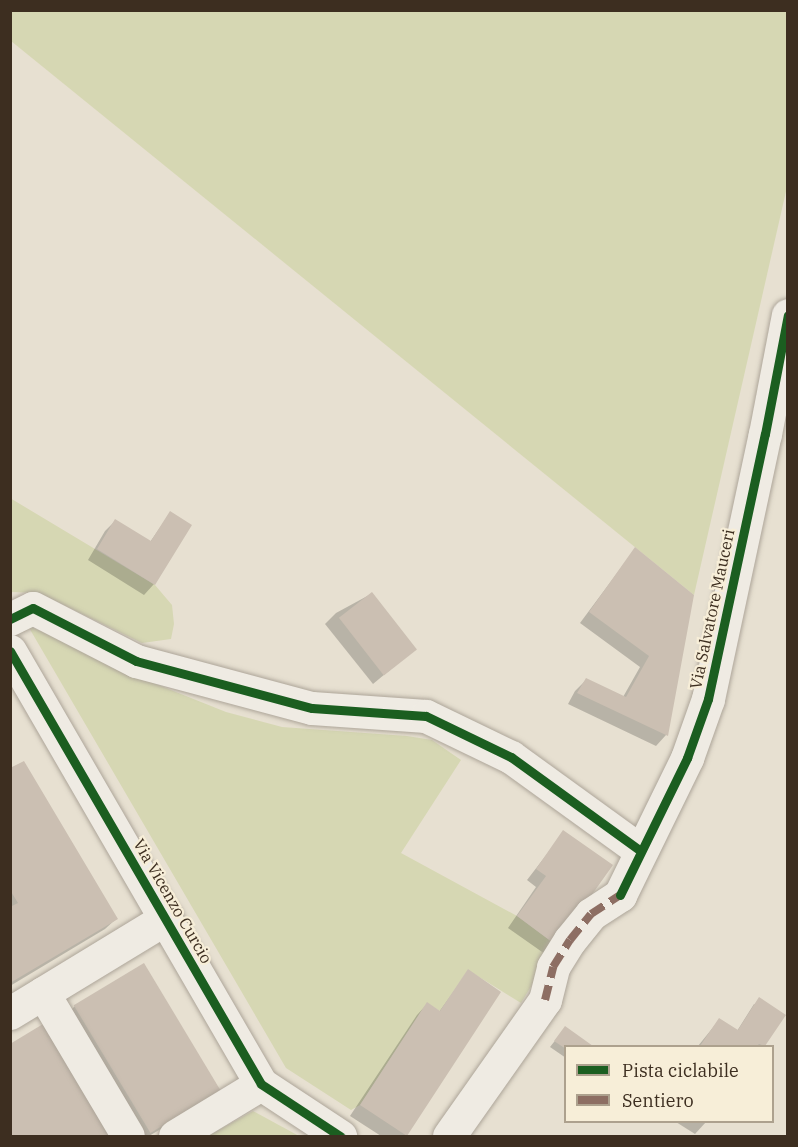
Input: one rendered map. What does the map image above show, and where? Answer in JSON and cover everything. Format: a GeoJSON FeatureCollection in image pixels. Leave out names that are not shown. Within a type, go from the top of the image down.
{"type":"FeatureCollection","features":[{"type":"Feature","properties":{"kind":"street","name":"Via Salvatore Mauceri"},"geometry":{"type":"LineString","coordinates":[[449,1137],[545,1000],[553,967],[570,940],[591,914],[620,895],[687,758],[708,699],[788,315]]}},
{"type":"Feature","properties":{"kind":"street"},"geometry":{"type":"LineString","coordinates":[[10,619],[33,608],[136,661],[312,708],[426,716],[511,757],[641,851]]}},
{"type":"Feature","properties":{"kind":"street","name":"Via Vicenzo Curcio"},"geometry":{"type":"LineString","coordinates":[[10,651],[261,1084],[340,1137]]}},
{"type":"Feature","properties":{"kind":"street"},"geometry":{"type":"LineString","coordinates":[[10,1013],[166,918]]}},
{"type":"Feature","properties":{"kind":"street"},"geometry":{"type":"LineString","coordinates":[[43,993],[128,1137]]}},
{"type":"Feature","properties":{"kind":"street"},"geometry":{"type":"LineString","coordinates":[[175,1137],[261,1084]]}},
{"type":"Feature","properties":{"kind":"green space"},"geometry":{"type":"Polygon","coordinates":[[[10,11],[787,11],[787,187],[694,595],[11,41],[10,11]]]}},
{"type":"Feature","properties":{"kind":"green space"},"geometry":{"type":"Polygon","coordinates":[[[10,498],[155,585],[172,605],[174,624],[171,639],[142,643],[39,593],[11,592],[10,498]]]}},
{"type":"Feature","properties":{"kind":"green space"},"geometry":{"type":"Polygon","coordinates":[[[28,626],[61,639],[151,682],[226,712],[282,727],[407,736],[432,740],[461,760],[401,853],[517,916],[556,945],[521,1003],[468,970],[440,1011],[427,1003],[360,1105],[351,1110],[286,1068],[28,626]]]}},
{"type":"Feature","properties":{"kind":"green space"},"geometry":{"type":"Polygon","coordinates":[[[253,1111],[299,1136],[208,1136],[253,1111]]]}},
{"type":"Feature","properties":{"kind":"building"},"geometry":{"type":"Polygon","coordinates":[[[170,511],[192,525],[155,585],[97,549],[115,519],[151,541],[170,511]]]}},
{"type":"Feature","properties":{"kind":"building"},"geometry":{"type":"Polygon","coordinates":[[[635,547],[694,595],[668,736],[577,693],[586,678],[626,697],[649,656],[589,612],[635,547]]]}},
{"type":"Feature","properties":{"kind":"building"},"geometry":{"type":"Polygon","coordinates":[[[372,592],[417,650],[384,675],[339,618],[372,592]]]}},
{"type":"Feature","properties":{"kind":"building"},"geometry":{"type":"Polygon","coordinates":[[[24,761],[118,919],[10,983],[10,907],[18,903],[10,890],[10,768],[24,761]]]}},
{"type":"Feature","properties":{"kind":"building"},"geometry":{"type":"Polygon","coordinates":[[[563,830],[613,865],[556,945],[517,916],[546,876],[536,869],[563,830]]]}},
{"type":"Feature","properties":{"kind":"building"},"geometry":{"type":"Polygon","coordinates":[[[144,963],[221,1091],[150,1133],[74,1005],[144,963]]]}},
{"type":"Feature","properties":{"kind":"building"},"geometry":{"type":"Polygon","coordinates":[[[468,969],[501,992],[407,1136],[360,1105],[427,1002],[440,1011],[468,969]]]}},
{"type":"Feature","properties":{"kind":"building"},"geometry":{"type":"Polygon","coordinates":[[[759,997],[786,1015],[766,1045],[701,1045],[719,1018],[738,1030],[759,997]]]}},
{"type":"Feature","properties":{"kind":"building"},"geometry":{"type":"Polygon","coordinates":[[[43,1024],[110,1136],[11,1136],[10,1044],[43,1024]]]}},
{"type":"Feature","properties":{"kind":"building"},"geometry":{"type":"Polygon","coordinates":[[[565,1026],[592,1045],[564,1045],[564,1048],[554,1041],[565,1026]]]}},
{"type":"Feature","properties":{"kind":"marked path"},"geometry":{"type":"LineString","coordinates":[[545,1000],[553,967],[570,940],[591,914],[620,895]]}},
{"type":"Feature","properties":{"kind":"cycle path"},"geometry":{"type":"LineString","coordinates":[[620,895],[687,758],[708,699],[788,315]]}},
{"type":"Feature","properties":{"kind":"cycle path"},"geometry":{"type":"LineString","coordinates":[[10,619],[33,608],[136,661],[312,708],[426,716],[511,757],[641,851]]}},
{"type":"Feature","properties":{"kind":"cycle path"},"geometry":{"type":"LineString","coordinates":[[10,651],[261,1084],[340,1136]]}}]}
